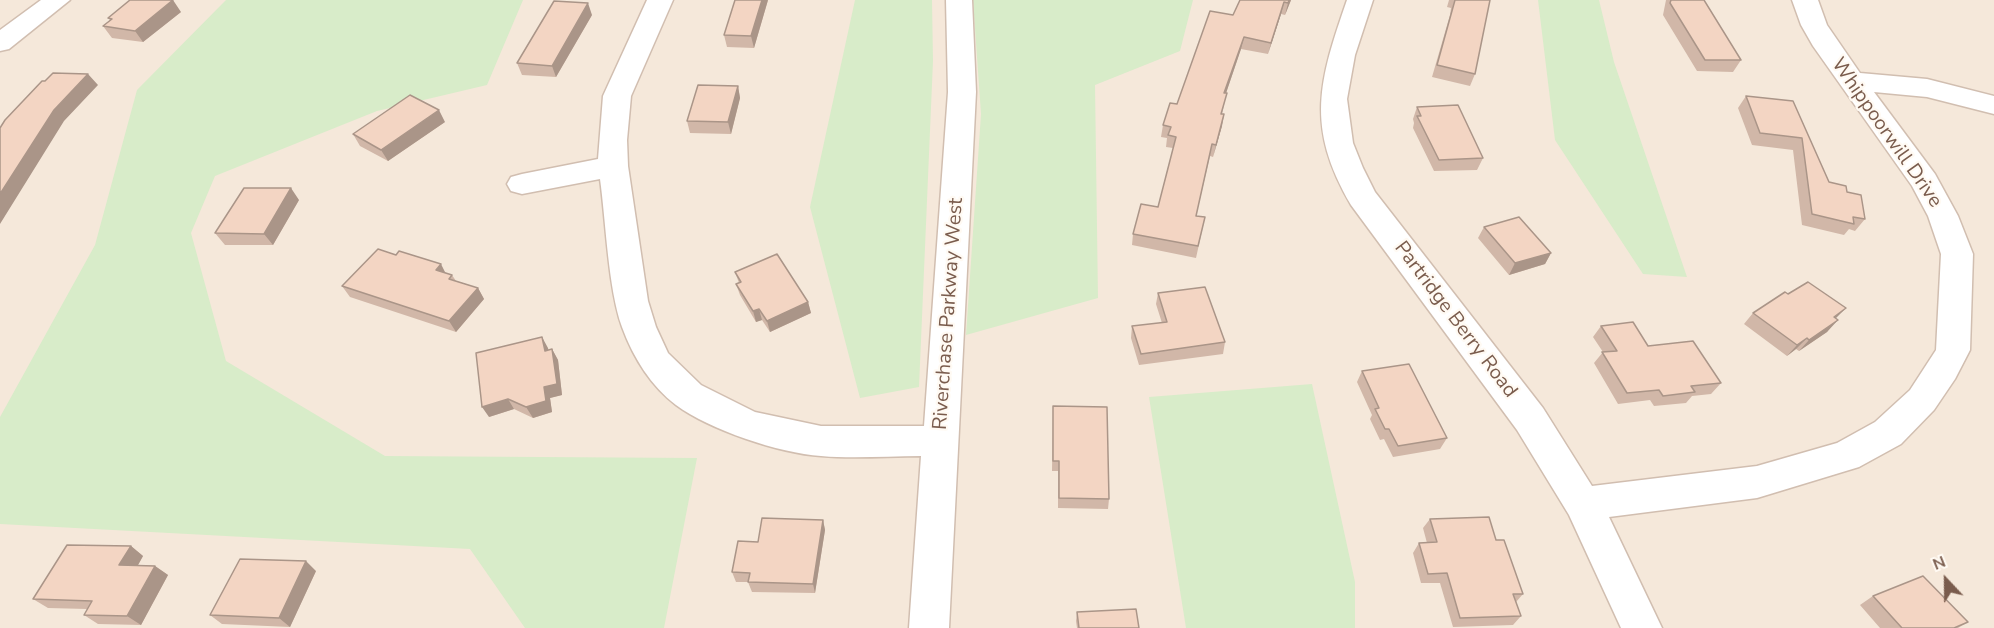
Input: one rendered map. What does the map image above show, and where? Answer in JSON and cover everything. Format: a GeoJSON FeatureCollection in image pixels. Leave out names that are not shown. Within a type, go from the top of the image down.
{"type":"FeatureCollection","features":[{"type":"Feature","properties":{"kind":"street"},"geometry":{"type":"LineString","coordinates":[[0,43],[57,0]]}},
{"type":"Feature","properties":{"kind":"street"},"geometry":{"type":"LineString","coordinates":[[660,0],[617,96],[613,119],[613,166],[632,301],[639,327],[656,363],[673,382],[689,395],[747,425],[793,437],[877,442],[941,441]]}},
{"type":"Feature","properties":{"kind":"street","name":"Riverchase Parkway West"},"geometry":{"type":"LineString","coordinates":[[929,628],[962,92],[959,0]]}},
{"type":"Feature","properties":{"kind":"street","name":"Partridge Berry Road"},"geometry":{"type":"LineString","coordinates":[[1360,0],[1336,70],[1332,98],[1338,145],[1347,170],[1362,197],[1530,419],[1583,504],[1642,628]]}},
{"type":"Feature","properties":{"kind":"street","name":"Whippoorwill Drive"},"geometry":{"type":"LineString","coordinates":[[1583,504],[1757,482],[1846,456],[1888,433],[1922,400],[1953,350],[1957,254],[1943,216],[1924,181],[1851,81],[1814,25],[1805,0]]}},
{"type":"Feature","properties":{"kind":"street"},"geometry":{"type":"LineString","coordinates":[[1851,81],[1927,88],[1994,105]]}},
{"type":"Feature","properties":{"kind":"street"},"geometry":{"type":"LineString","coordinates":[[522,184],[613,166]]}},
{"type":"Feature","properties":{"kind":"shaded area"},"geometry":{"type":"Polygon","coordinates":[[[0,0],[1994,0],[1994,628],[0,628],[0,0]]]}},
{"type":"Feature","properties":{"kind":"green space"},"geometry":{"type":"Polygon","coordinates":[[[226,0],[523,0],[487,85],[377,111],[215,176],[191,233],[226,361],[385,456],[697,458],[664,628],[525,628],[470,549],[0,524],[0,417],[95,245],[137,90],[226,0]]]}},
{"type":"Feature","properties":{"kind":"green space"},"geometry":{"type":"Polygon","coordinates":[[[855,0],[932,0],[933,61],[919,387],[860,398],[810,207],[855,0]]]}},
{"type":"Feature","properties":{"kind":"green space"},"geometry":{"type":"Polygon","coordinates":[[[973,0],[1193,0],[1180,51],[1095,85],[1098,298],[966,335],[981,114],[973,0]]]}},
{"type":"Feature","properties":{"kind":"green space"},"geometry":{"type":"Polygon","coordinates":[[[1538,0],[1599,0],[1614,62],[1687,277],[1643,274],[1555,140],[1538,0]]]}},
{"type":"Feature","properties":{"kind":"green space"},"geometry":{"type":"Polygon","coordinates":[[[1312,384],[1355,582],[1355,628],[1186,628],[1149,397],[1312,384]]]}},
{"type":"Feature","properties":{"kind":"building"},"geometry":{"type":"Polygon","coordinates":[[[130,0],[173,0],[135,31],[103,26],[112,19],[108,18],[130,0]]]}},
{"type":"Feature","properties":{"kind":"building"},"geometry":{"type":"Polygon","coordinates":[[[735,0],[762,0],[751,36],[724,35],[735,0]]]}},
{"type":"Feature","properties":{"kind":"building"},"geometry":{"type":"Polygon","coordinates":[[[1240,0],[1289,0],[1288,3],[1284,2],[1271,43],[1244,37],[1224,93],[1227,93],[1221,114],[1224,114],[1216,145],[1212,144],[1196,216],[1205,217],[1198,246],[1133,234],[1141,204],[1158,207],[1176,137],[1168,135],[1171,127],[1163,125],[1170,103],[1177,104],[1210,11],[1233,15],[1240,0]]]}},
{"type":"Feature","properties":{"kind":"building"},"geometry":{"type":"Polygon","coordinates":[[[1455,0],[1490,0],[1475,74],[1437,65],[1455,0]]]}},
{"type":"Feature","properties":{"kind":"building"},"geometry":{"type":"Polygon","coordinates":[[[1671,0],[1704,0],[1741,60],[1705,60],[1670,3],[1671,0]]]}},
{"type":"Feature","properties":{"kind":"building"},"geometry":{"type":"Polygon","coordinates":[[[554,1],[588,3],[552,66],[517,63],[554,1]]]}},
{"type":"Feature","properties":{"kind":"building"},"geometry":{"type":"Polygon","coordinates":[[[53,73],[88,74],[54,110],[0,194],[0,128],[42,81],[53,73]]]}},
{"type":"Feature","properties":{"kind":"building"},"geometry":{"type":"Polygon","coordinates":[[[698,85],[738,86],[728,122],[687,121],[698,85]]]}},
{"type":"Feature","properties":{"kind":"building"},"geometry":{"type":"Polygon","coordinates":[[[410,95],[439,110],[381,150],[353,134],[410,95]]]}},
{"type":"Feature","properties":{"kind":"building"},"geometry":{"type":"Polygon","coordinates":[[[1746,96],[1793,101],[1829,182],[1846,186],[1847,192],[1861,195],[1865,219],[1853,217],[1854,224],[1812,214],[1802,138],[1760,133],[1746,96]]]}},
{"type":"Feature","properties":{"kind":"building"},"geometry":{"type":"Polygon","coordinates":[[[1458,105],[1483,158],[1439,160],[1417,116],[1421,116],[1417,107],[1458,105]]]}},
{"type":"Feature","properties":{"kind":"building"},"geometry":{"type":"Polygon","coordinates":[[[244,188],[291,188],[264,234],[215,233],[244,188]]]}},
{"type":"Feature","properties":{"kind":"building"},"geometry":{"type":"Polygon","coordinates":[[[1519,217],[1551,253],[1515,263],[1484,227],[1519,217]]]}},
{"type":"Feature","properties":{"kind":"building"},"geometry":{"type":"Polygon","coordinates":[[[378,249],[396,255],[399,251],[441,264],[436,270],[452,275],[449,279],[478,288],[449,321],[342,286],[378,249]]]}},
{"type":"Feature","properties":{"kind":"building"},"geometry":{"type":"Polygon","coordinates":[[[777,254],[808,302],[767,321],[759,309],[753,311],[736,284],[741,282],[735,272],[777,254]]]}},
{"type":"Feature","properties":{"kind":"building"},"geometry":{"type":"Polygon","coordinates":[[[1808,282],[1846,308],[1834,317],[1838,320],[1809,340],[1807,338],[1797,345],[1753,313],[1785,292],[1788,294],[1808,282]]]}},
{"type":"Feature","properties":{"kind":"building"},"geometry":{"type":"Polygon","coordinates":[[[1205,287],[1225,342],[1141,354],[1132,326],[1167,322],[1158,293],[1205,287]]]}},
{"type":"Feature","properties":{"kind":"building"},"geometry":{"type":"Polygon","coordinates":[[[1633,322],[1648,346],[1693,341],[1721,383],[1691,386],[1695,392],[1663,396],[1659,390],[1627,393],[1602,352],[1617,351],[1601,326],[1633,322]]]}},
{"type":"Feature","properties":{"kind":"building"},"geometry":{"type":"Polygon","coordinates":[[[542,337],[545,351],[552,349],[557,384],[544,387],[546,401],[526,407],[508,399],[482,407],[476,353],[542,337]]]}},
{"type":"Feature","properties":{"kind":"building"},"geometry":{"type":"Polygon","coordinates":[[[1409,364],[1447,438],[1398,446],[1389,429],[1385,429],[1375,409],[1379,408],[1362,371],[1409,364]]]}},
{"type":"Feature","properties":{"kind":"building"},"geometry":{"type":"Polygon","coordinates":[[[1053,406],[1107,407],[1109,499],[1059,498],[1059,461],[1053,461],[1053,406]]]}},
{"type":"Feature","properties":{"kind":"building"},"geometry":{"type":"Polygon","coordinates":[[[1489,517],[1496,540],[1504,540],[1523,594],[1513,594],[1521,616],[1460,618],[1447,573],[1428,574],[1419,543],[1437,542],[1430,519],[1489,517]]]}},
{"type":"Feature","properties":{"kind":"building"},"geometry":{"type":"Polygon","coordinates":[[[762,518],[823,520],[813,584],[748,582],[750,573],[732,572],[738,541],[758,542],[762,518]]]}},
{"type":"Feature","properties":{"kind":"building"},"geometry":{"type":"Polygon","coordinates":[[[67,545],[131,546],[119,565],[155,566],[127,616],[84,615],[92,601],[33,599],[67,545]]]}},
{"type":"Feature","properties":{"kind":"building"},"geometry":{"type":"Polygon","coordinates":[[[240,559],[306,561],[279,618],[210,615],[240,559]]]}},
{"type":"Feature","properties":{"kind":"building"},"geometry":{"type":"Polygon","coordinates":[[[1923,576],[1968,622],[1954,628],[1902,628],[1873,596],[1923,576]]]}},
{"type":"Feature","properties":{"kind":"building"},"geometry":{"type":"Polygon","coordinates":[[[1136,609],[1139,628],[1079,628],[1077,612],[1136,609]]]}}]}
